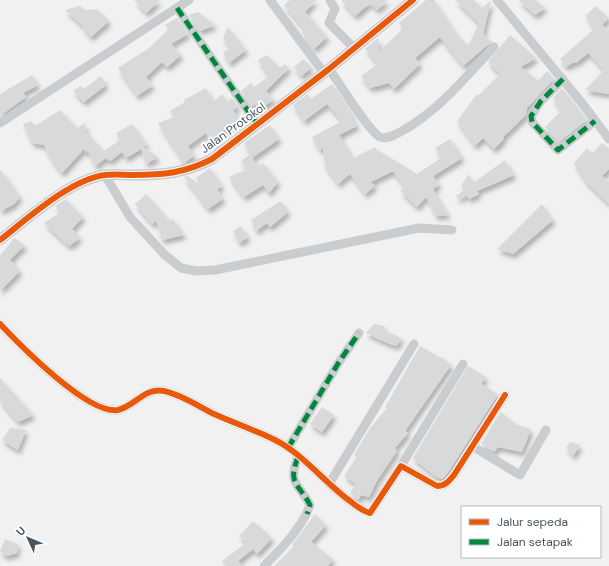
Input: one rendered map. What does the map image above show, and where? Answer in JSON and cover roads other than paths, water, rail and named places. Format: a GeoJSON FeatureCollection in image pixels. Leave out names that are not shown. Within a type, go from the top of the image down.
{"type":"FeatureCollection","features":[{"type":"Feature","properties":{"kind":"street"},"geometry":{"type":"LineString","coordinates":[[0,122],[189,0]]}},
{"type":"Feature","properties":{"kind":"street"},"geometry":{"type":"LineString","coordinates":[[270,0],[367,124],[379,137],[384,138],[397,134],[419,121],[435,109],[494,47]]}},
{"type":"Feature","properties":{"kind":"street"},"geometry":{"type":"LineString","coordinates":[[330,0],[335,9],[329,23],[354,48]]}},
{"type":"Feature","properties":{"kind":"street","name":"Jalan Protokol"},"geometry":{"type":"LineString","coordinates":[[0,240],[53,199],[88,180],[104,175],[153,175],[178,173],[195,168],[212,159],[326,71],[413,0]]}},
{"type":"Feature","properties":{"kind":"street"},"geometry":{"type":"LineString","coordinates":[[497,0],[595,121],[605,126],[609,139]]}},
{"type":"Feature","properties":{"kind":"street"},"geometry":{"type":"LineString","coordinates":[[177,8],[257,124]]}},
{"type":"Feature","properties":{"kind":"street"},"geometry":{"type":"LineString","coordinates":[[562,79],[541,101],[531,116],[532,122],[558,150],[595,121]]}},
{"type":"Feature","properties":{"kind":"street"},"geometry":{"type":"LineString","coordinates":[[104,175],[130,217],[146,236],[181,268],[196,271],[215,270],[419,228],[452,230]]}},
{"type":"Feature","properties":{"kind":"street"},"geometry":{"type":"LineString","coordinates":[[0,324],[51,374],[79,395],[100,406],[117,410],[127,406],[151,391],[162,391],[174,394],[214,414],[282,444],[329,484],[365,512],[370,513],[401,466],[463,364]]}},
{"type":"Feature","properties":{"kind":"street"},"geometry":{"type":"LineString","coordinates":[[288,448],[339,362],[359,332]]}},
{"type":"Feature","properties":{"kind":"street"},"geometry":{"type":"LineString","coordinates":[[329,484],[414,344]]}},
{"type":"Feature","properties":{"kind":"street"},"geometry":{"type":"LineString","coordinates":[[401,466],[437,486],[442,486],[454,475],[505,395]]}},
{"type":"Feature","properties":{"kind":"street"},"geometry":{"type":"LineString","coordinates":[[472,446],[520,475],[546,430]]}},
{"type":"Feature","properties":{"kind":"street"},"geometry":{"type":"LineString","coordinates":[[264,566],[289,539],[306,514],[310,504],[295,483],[293,474],[298,457]]}}]}
